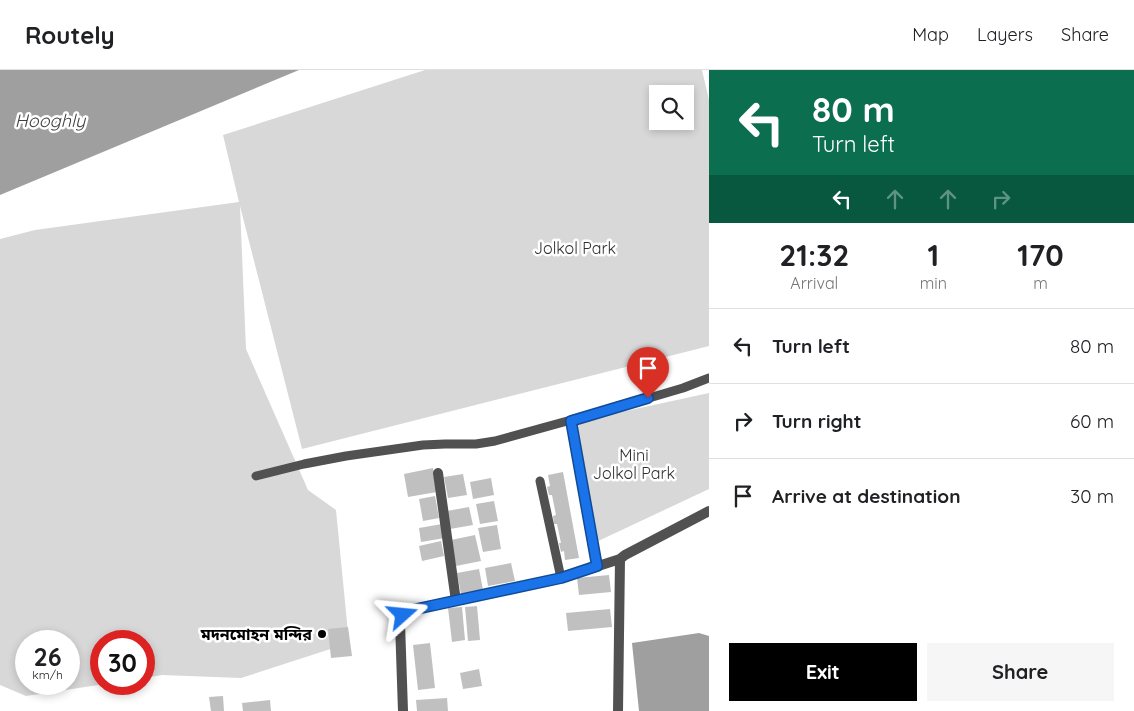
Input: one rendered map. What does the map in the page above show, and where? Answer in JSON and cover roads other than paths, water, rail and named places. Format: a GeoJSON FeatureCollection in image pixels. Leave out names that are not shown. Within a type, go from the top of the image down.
{"type":"FeatureCollection","features":[{"type":"Feature","properties":{"kind":"street"},"geometry":{"type":"LineString","coordinates":[[438,473],[456,601]]}},
{"type":"Feature","properties":{"kind":"street"},"geometry":{"type":"LineString","coordinates":[[403,711],[400,623],[403,615],[412,610],[561,578],[620,560],[625,555],[708,513]]}},
{"type":"Feature","properties":{"kind":"street"},"geometry":{"type":"LineString","coordinates":[[618,711],[620,560]]}},
{"type":"Feature","properties":{"kind":"lane"},"geometry":{"type":"LineString","coordinates":[[256,476],[339,457],[423,445],[476,444],[495,441],[571,421],[683,388],[709,378]]}},
{"type":"Feature","properties":{"kind":"lane"},"geometry":{"type":"LineString","coordinates":[[571,421],[597,566]]}},
{"type":"Feature","properties":{"kind":"lane"},"geometry":{"type":"LineString","coordinates":[[540,481],[561,578]]}},
{"type":"Feature","properties":{"kind":"water","name":"Hooghly"},"geometry":{"type":"Polygon","coordinates":[[[0,70],[299,70],[0,195],[0,70]]]}},
{"type":"Feature","properties":{"kind":"water"},"geometry":{"type":"Polygon","coordinates":[[[699,633],[709,636],[709,711],[639,711],[632,643],[699,633]]]}},
{"type":"Feature","properties":{"kind":"place","name":"মদনমোহন মন্দির"},"geometry":{"type":"Point","coordinates":[322,634]}},
{"type":"Feature","properties":{"kind":"park label","name":"Jolkol Park"},"geometry":{"type":"Point","coordinates":[575,248]}},
{"type":"Feature","properties":{"kind":"park label","name":"Mini Jolkol Park"},"geometry":{"type":"Point","coordinates":[634,464]}}]}
